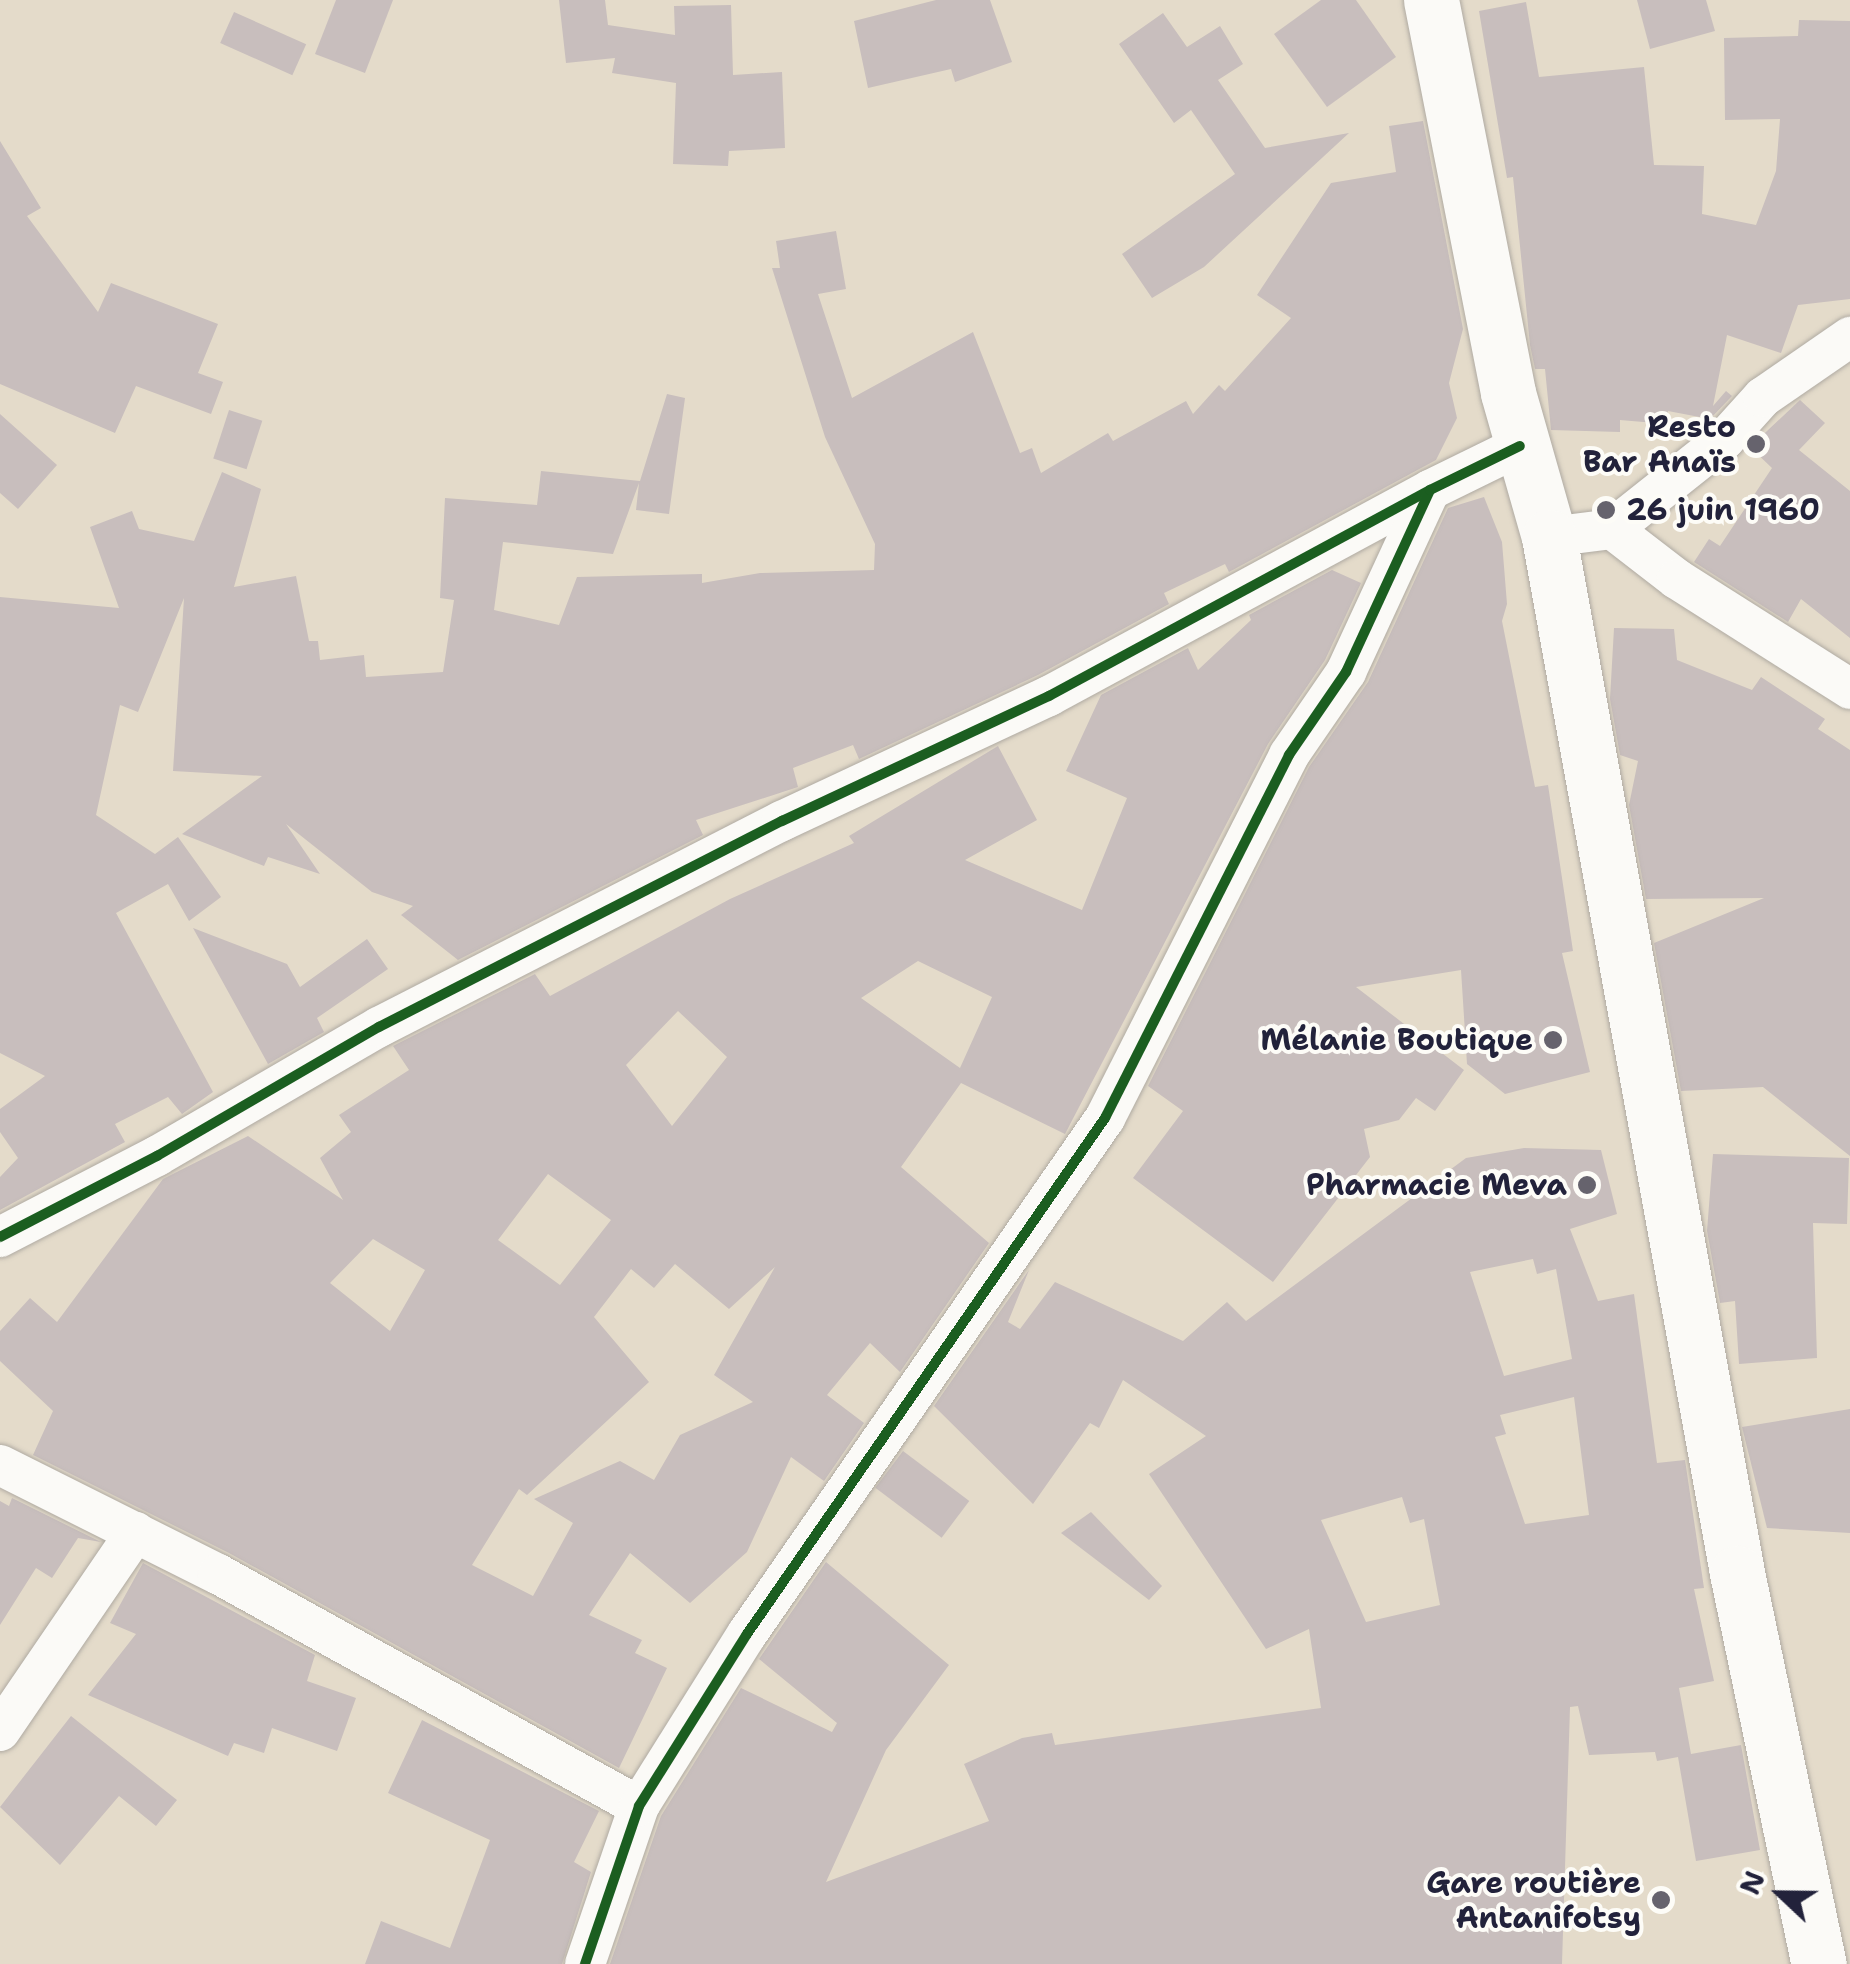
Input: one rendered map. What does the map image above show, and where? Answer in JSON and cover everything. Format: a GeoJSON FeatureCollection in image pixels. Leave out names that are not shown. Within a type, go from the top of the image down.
{"type":"FeatureCollection","features":[{"type":"Feature","properties":{"kind":"main road"},"geometry":{"type":"LineString","coordinates":[[1430,0],[1520,446],[1549,537],[1736,1573],[1819,1964]]}},
{"type":"Feature","properties":{"kind":"street"},"geometry":{"type":"LineString","coordinates":[[1549,537],[1612,529],[1725,439],[1763,397],[1850,337]]}},
{"type":"Feature","properties":{"kind":"street"},"geometry":{"type":"LineString","coordinates":[[0,1237],[157,1156],[379,1027],[782,821],[1049,696],[1430,490],[1520,446]]}},
{"type":"Feature","properties":{"kind":"street"},"geometry":{"type":"LineString","coordinates":[[585,1964],[639,1806],[747,1634],[1105,1118],[1289,755],[1346,672],[1430,490]]}},
{"type":"Feature","properties":{"kind":"street"},"geometry":{"type":"LineString","coordinates":[[1612,529],[1677,579],[1850,689]]}},
{"type":"Feature","properties":{"kind":"street"},"geometry":{"type":"LineString","coordinates":[[0,1466],[136,1532],[639,1806]]}},
{"type":"Feature","properties":{"kind":"street"},"geometry":{"type":"LineString","coordinates":[[0,1731],[136,1532]]}},
{"type":"Feature","properties":{"kind":"building"},"geometry":{"type":"Polygon","coordinates":[[[336,0],[393,0],[365,73],[315,54],[336,0]]]}},
{"type":"Feature","properties":{"kind":"building"},"geometry":{"type":"Polygon","coordinates":[[[559,0],[605,0],[608,25],[675,35],[674,6],[731,5],[733,75],[782,72],[785,148],[729,151],[728,166],[673,164],[676,83],[612,73],[615,58],[566,63],[559,0]]]}},
{"type":"Feature","properties":{"kind":"building"},"geometry":{"type":"Polygon","coordinates":[[[936,0],[990,0],[1012,62],[955,82],[951,69],[868,88],[854,21],[936,0]]]}},
{"type":"Feature","properties":{"kind":"building"},"geometry":{"type":"Polygon","coordinates":[[[1321,0],[1356,0],[1396,57],[1327,107],[1274,34],[1321,0]]]}},
{"type":"Feature","properties":{"kind":"building"},"geometry":{"type":"Polygon","coordinates":[[[1637,0],[1706,0],[1715,31],[1650,49],[1637,0]]]}},
{"type":"Feature","properties":{"kind":"building"},"geometry":{"type":"Polygon","coordinates":[[[1526,2],[1539,77],[1644,67],[1654,165],[1704,166],[1702,214],[1756,225],[1776,171],[1780,119],[1725,120],[1724,38],[1798,36],[1799,20],[1850,21],[1850,299],[1798,305],[1781,353],[1727,335],[1713,406],[1726,391],[1732,396],[1710,419],[1668,411],[1667,424],[1620,420],[1620,432],[1551,430],[1545,369],[1535,369],[1530,345],[1513,177],[1507,178],[1479,11],[1526,2]]]}},
{"type":"Feature","properties":{"kind":"building"},"geometry":{"type":"Polygon","coordinates":[[[234,12],[306,44],[292,75],[220,43],[234,12]]]}},
{"type":"Feature","properties":{"kind":"building"},"geometry":{"type":"Polygon","coordinates":[[[1163,13],[1187,47],[1220,26],[1243,64],[1218,80],[1265,148],[1349,133],[1204,267],[1152,298],[1122,254],[1235,174],[1191,110],[1174,123],[1119,44],[1163,13]]]}},
{"type":"Feature","properties":{"kind":"building"},"geometry":{"type":"Polygon","coordinates":[[[1423,121],[1463,329],[1449,383],[1457,418],[1436,460],[1229,572],[1225,564],[1164,593],[1169,604],[1038,675],[859,759],[853,745],[793,768],[798,787],[696,820],[703,835],[458,960],[401,915],[413,906],[372,892],[286,824],[320,874],[268,857],[264,866],[182,834],[262,776],[173,771],[184,598],[138,712],[120,705],[96,815],[155,854],[178,837],[221,897],[189,921],[168,884],[116,913],[213,1092],[182,1114],[168,1097],[115,1124],[125,1142],[0,1210],[0,1177],[18,1158],[0,1132],[0,1109],[45,1076],[0,1053],[0,597],[119,608],[90,527],[132,511],[139,529],[194,541],[222,472],[261,489],[234,587],[296,576],[309,641],[318,641],[320,660],[364,655],[366,677],[443,672],[454,600],[440,598],[445,498],[537,505],[541,471],[640,481],[667,394],[685,398],[669,514],[636,510],[639,483],[613,554],[503,542],[494,610],[559,625],[577,577],[702,574],[702,583],[760,573],[874,570],[875,544],[825,437],[772,268],[780,268],[776,241],[836,231],[846,289],[818,294],[852,398],[973,332],[1020,453],[1032,448],[1041,473],[1108,433],[1113,441],[1186,401],[1193,414],[1219,385],[1225,391],[1291,318],[1257,295],[1331,183],[1396,172],[1389,126],[1423,121]]]}},
{"type":"Feature","properties":{"kind":"building"},"geometry":{"type":"Polygon","coordinates":[[[0,141],[41,208],[27,216],[98,312],[111,283],[218,324],[198,373],[223,382],[211,414],[136,386],[115,433],[0,384],[0,141]]]}},
{"type":"Feature","properties":{"kind":"building"},"geometry":{"type":"Polygon","coordinates":[[[1800,400],[1825,423],[1799,450],[1850,491],[1850,638],[1801,599],[1788,622],[1694,562],[1709,539],[1720,546],[1772,468],[1750,447],[1800,400]]]}},
{"type":"Feature","properties":{"kind":"building"},"geometry":{"type":"Polygon","coordinates":[[[229,410],[262,421],[247,469],[213,459],[229,410]]]}},
{"type":"Feature","properties":{"kind":"building"},"geometry":{"type":"Polygon","coordinates":[[[0,414],[57,465],[18,509],[0,493],[0,414]]]}},
{"type":"Feature","properties":{"kind":"building"},"geometry":{"type":"Polygon","coordinates":[[[1484,497],[1502,542],[1507,604],[1502,621],[1535,787],[1548,785],[1573,951],[1562,953],[1590,1072],[1505,1094],[1467,1064],[1461,970],[1356,987],[1464,1070],[1435,1111],[1416,1098],[1399,1120],[1364,1129],[1370,1157],[1273,1282],[1133,1178],[1183,1111],[1148,1086],[1309,767],[1368,682],[1448,508],[1484,497]]]}},
{"type":"Feature","properties":{"kind":"building"},"geometry":{"type":"Polygon","coordinates":[[[1332,570],[1361,583],[1325,660],[1268,744],[1065,1134],[961,1083],[901,1167],[989,1243],[900,1372],[870,1343],[827,1395],[864,1423],[824,1481],[791,1457],[747,1552],[690,1603],[630,1553],[589,1615],[642,1640],[635,1653],[667,1668],[619,1768],[229,1553],[33,1455],[53,1411],[0,1361],[0,1331],[30,1298],[57,1322],[163,1179],[248,1136],[343,1200],[320,1158],[351,1132],[339,1115],[409,1070],[393,1046],[535,974],[550,996],[730,899],[854,843],[849,836],[998,746],[1037,820],[965,860],[1082,910],[1127,798],[1066,771],[1101,695],[1188,648],[1198,670],[1251,620],[1249,615],[1332,570]],[[918,961],[861,998],[960,1068],[992,997],[918,961]],[[678,1011],[626,1065],[672,1126],[727,1057],[678,1011]],[[548,1174],[498,1240],[560,1285],[611,1220],[548,1174]],[[373,1239],[330,1283],[390,1331],[425,1270],[373,1239]],[[675,1264],[654,1288],[631,1269],[594,1317],[649,1382],[527,1495],[519,1489],[472,1565],[533,1596],[573,1523],[534,1499],[620,1461],[654,1480],[680,1435],[753,1402],[714,1375],[775,1267],[729,1309],[675,1264]]]}},
{"type":"Feature","properties":{"kind":"building"},"geometry":{"type":"Polygon","coordinates":[[[1614,628],[1674,629],[1677,660],[1752,690],[1761,677],[1825,719],[1818,729],[1850,750],[1850,1156],[1763,1087],[1681,1091],[1654,943],[1764,898],[1646,899],[1629,805],[1638,761],[1620,755],[1610,699],[1614,628]]]}},
{"type":"Feature","properties":{"kind":"building"},"geometry":{"type":"Polygon","coordinates":[[[193,928],[287,964],[300,987],[367,939],[388,969],[317,1018],[324,1032],[268,1064],[193,928]]]}},
{"type":"Feature","properties":{"kind":"building"},"geometry":{"type":"Polygon","coordinates":[[[1524,1148],[1601,1150],[1617,1214],[1570,1229],[1598,1301],[1634,1294],[1657,1463],[1685,1460],[1704,1588],[1694,1589],[1714,1681],[1679,1688],[1691,1754],[1741,1745],[1760,1850],[1696,1861],[1678,1757],[1657,1761],[1655,1752],[1589,1755],[1578,1706],[1570,1707],[1562,1964],[610,1964],[661,1816],[741,1688],[832,1732],[837,1723],[759,1659],[826,1562],[949,1665],[886,1750],[826,1882],[989,1821],[964,1764],[1022,1738],[1052,1733],[1055,1745],[1321,1708],[1309,1629],[1266,1649],[1149,1474],[1206,1436],[1123,1380],[1099,1428],[1090,1423],[1033,1504],[934,1406],[1029,1270],[1008,1322],[1020,1329],[1055,1282],[1183,1341],[1227,1302],[1246,1321],[1466,1158],[1524,1148]],[[1533,1259],[1470,1272],[1504,1376],[1572,1359],[1556,1269],[1537,1274],[1533,1259]],[[1574,1397],[1500,1415],[1506,1434],[1495,1437],[1525,1524],[1589,1515],[1574,1397]],[[1402,1497],[1321,1520],[1366,1622],[1440,1605],[1424,1519],[1410,1523],[1402,1497]]]}},
{"type":"Feature","properties":{"kind":"building"},"geometry":{"type":"Polygon","coordinates":[[[1713,1154],[1849,1158],[1847,1224],[1813,1223],[1817,1358],[1739,1364],[1735,1301],[1720,1303],[1707,1231],[1713,1154]]]}},
{"type":"Feature","properties":{"kind":"building"},"geometry":{"type":"Polygon","coordinates":[[[1850,1409],[1850,1533],[1767,1528],[1742,1427],[1850,1409]]]}},
{"type":"Feature","properties":{"kind":"building"},"geometry":{"type":"Polygon","coordinates":[[[903,1451],[969,1501],[942,1538],[875,1488],[903,1451]]]}},
{"type":"Feature","properties":{"kind":"building"},"geometry":{"type":"Polygon","coordinates":[[[12,1498],[101,1542],[78,1538],[52,1578],[36,1568],[0,1625],[0,1501],[9,1506],[12,1498]]]}},
{"type":"Feature","properties":{"kind":"building"},"geometry":{"type":"Polygon","coordinates":[[[1091,1512],[1162,1586],[1149,1600],[1061,1533],[1091,1512]]]}},
{"type":"Feature","properties":{"kind":"building"},"geometry":{"type":"Polygon","coordinates":[[[143,1563],[315,1655],[307,1681],[356,1698],[337,1751],[272,1728],[264,1753],[234,1743],[228,1756],[88,1695],[136,1634],[110,1623],[143,1563]]]}},
{"type":"Feature","properties":{"kind":"building"},"geometry":{"type":"Polygon","coordinates":[[[71,1716],[177,1800],[156,1826],[119,1796],[60,1865],[0,1807],[71,1716]]]}},
{"type":"Feature","properties":{"kind":"building"},"geometry":{"type":"Polygon","coordinates":[[[422,1720],[599,1811],[574,1862],[591,1872],[562,1964],[365,1964],[381,1921],[450,1948],[490,1840],[388,1793],[422,1720]]]}},
{"type":"Feature","properties":{"kind":"cycle path"},"geometry":{"type":"LineString","coordinates":[[585,1964],[639,1806],[747,1634],[1105,1118],[1289,755],[1346,672],[1430,490],[1520,446]]}},
{"type":"Feature","properties":{"kind":"cycle path"},"geometry":{"type":"LineString","coordinates":[[0,1237],[157,1156],[379,1027],[782,821],[1049,696],[1430,490]]}},
{"type":"Feature","properties":{"kind":"place","name":"Resto Bar Anaïs"},"geometry":{"type":"Point","coordinates":[1756,444]}},
{"type":"Feature","properties":{"kind":"place","name":"26 juin 1960"},"geometry":{"type":"Point","coordinates":[1606,510]}},
{"type":"Feature","properties":{"kind":"place","name":"Mélanie Boutique"},"geometry":{"type":"Point","coordinates":[1553,1040]}},
{"type":"Feature","properties":{"kind":"place","name":"Pharmacie Meva"},"geometry":{"type":"Point","coordinates":[1587,1185]}},
{"type":"Feature","properties":{"kind":"place","name":"Gare routière Antanifotsy"},"geometry":{"type":"Point","coordinates":[1661,1900]}}]}
